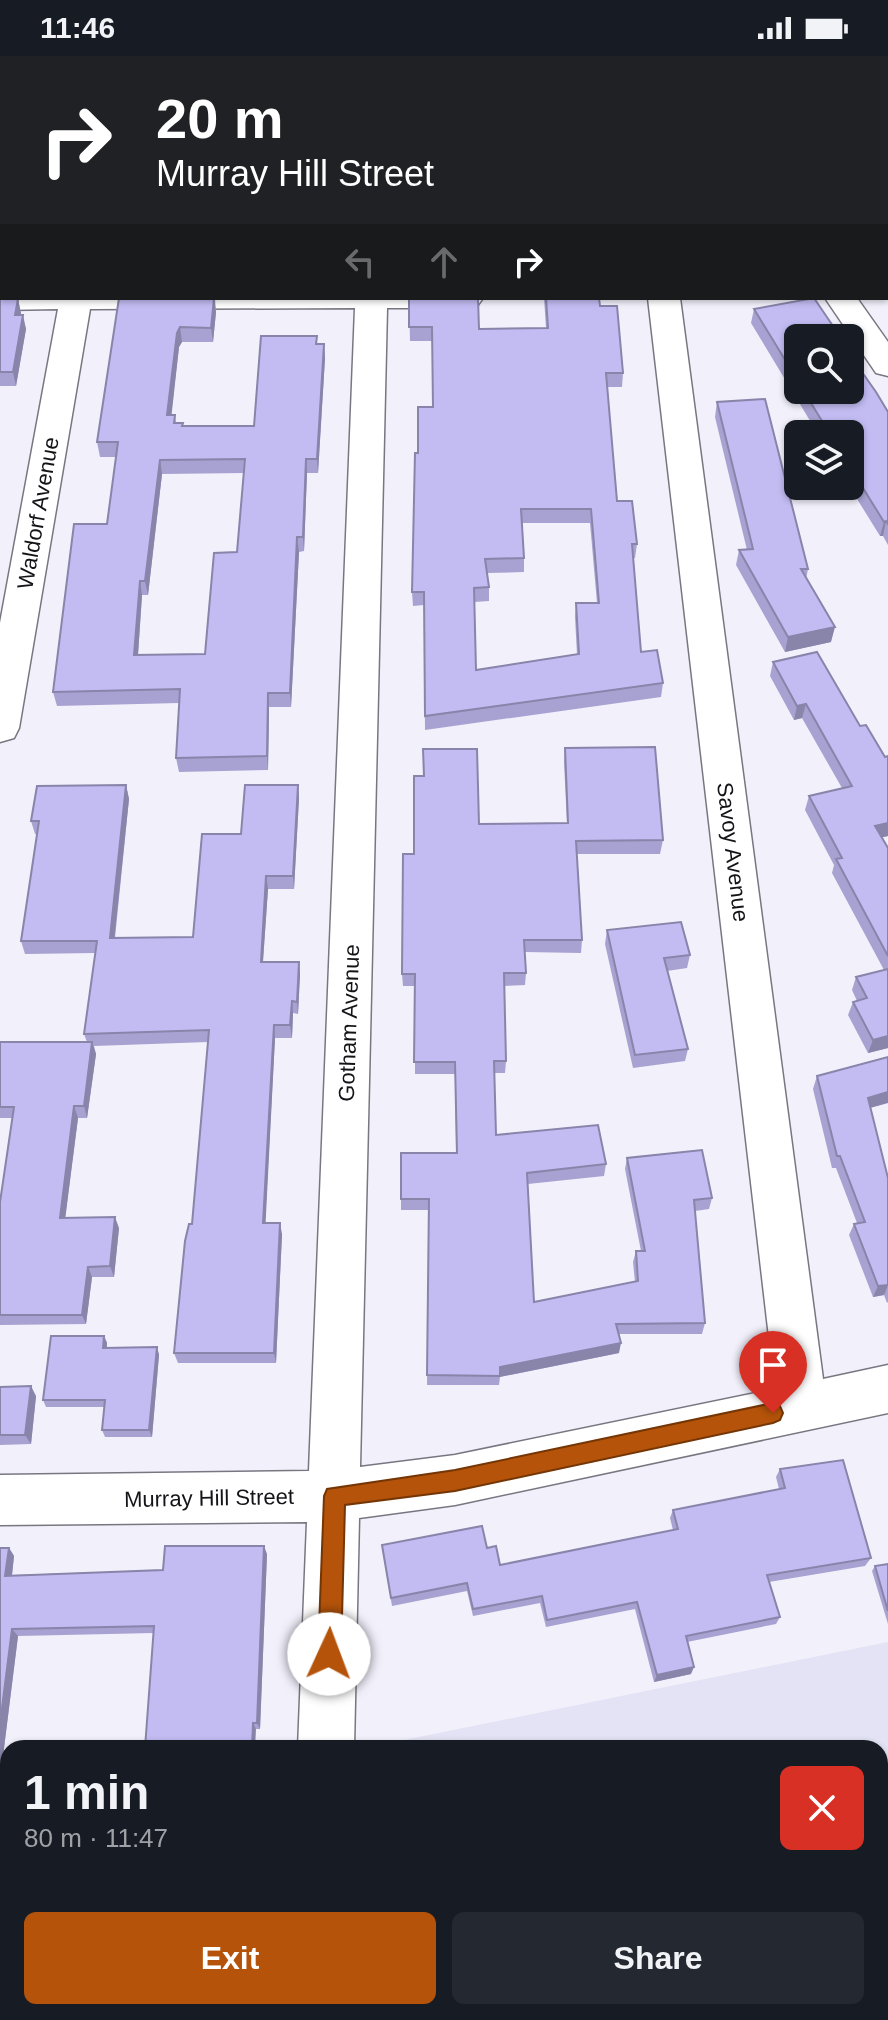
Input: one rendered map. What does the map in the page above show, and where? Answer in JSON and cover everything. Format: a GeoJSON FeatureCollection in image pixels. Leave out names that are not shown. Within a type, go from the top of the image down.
{"type":"FeatureCollection","features":[{"type":"Feature","properties":{"kind":"street","name":"Waldorf Avenue"},"geometry":{"type":"LineString","coordinates":[[0,728],[76,300]]}},
{"type":"Feature","properties":{"kind":"street","name":"Gotham Avenue"},"geometry":{"type":"LineString","coordinates":[[326,1740],[371,300]]}},
{"type":"Feature","properties":{"kind":"street","name":"Savoy Avenue"},"geometry":{"type":"LineString","coordinates":[[664,300],[802,1407]]}},
{"type":"Feature","properties":{"kind":"street"},"geometry":{"type":"LineString","coordinates":[[842,300],[888,366]]}},
{"type":"Feature","properties":{"kind":"street","name":"Murray Hill Street"},"geometry":{"type":"LineString","coordinates":[[0,1500],[335,1496],[455,1480],[888,1389]]}},
{"type":"Feature","properties":{"kind":"shaded area"},"geometry":{"type":"Polygon","coordinates":[[[888,1642],[888,1740],[404,1740],[888,1642]]]}},
{"type":"Feature","properties":{"kind":"building"},"geometry":{"type":"Polygon","coordinates":[[[0,300],[18,300],[15,315],[23,315],[13,372],[0,372],[0,300]]]}},
{"type":"Feature","properties":{"kind":"building"},"geometry":{"type":"Polygon","coordinates":[[[119,300],[214,300],[211,328],[180,327],[177,333],[167,415],[175,415],[174,423],[183,423],[182,426],[254,426],[261,336],[317,336],[316,344],[324,344],[317,459],[306,459],[303,537],[297,537],[290,693],[268,693],[267,756],[176,758],[180,689],[53,692],[74,524],[107,524],[118,442],[97,442],[119,300]],[[245,459],[160,460],[145,581],[140,581],[134,655],[205,654],[214,553],[237,552],[245,459]]]}},
{"type":"Feature","properties":{"kind":"building"},"geometry":{"type":"Polygon","coordinates":[[[409,300],[478,300],[479,329],[548,328],[546,300],[599,300],[600,306],[617,306],[623,373],[606,373],[617,501],[632,501],[637,544],[632,544],[641,652],[657,650],[663,683],[425,716],[424,592],[412,592],[418,407],[433,407],[432,327],[409,327],[409,300]],[[521,509],[524,558],[485,559],[489,587],[474,588],[476,670],[579,654],[576,603],[599,603],[591,509],[521,509]]]}},
{"type":"Feature","properties":{"kind":"building"},"geometry":{"type":"Polygon","coordinates":[[[815,300],[832,324],[784,324],[784,358],[754,309],[815,300]]]}},
{"type":"Feature","properties":{"kind":"building"},"geometry":{"type":"Polygon","coordinates":[[[864,375],[888,412],[888,524],[864,490],[864,420],[821,420],[812,404],[864,404],[864,375]]]}},
{"type":"Feature","properties":{"kind":"building"},"geometry":{"type":"Polygon","coordinates":[[[765,399],[784,474],[784,500],[791,500],[808,569],[801,569],[835,627],[788,637],[739,550],[753,549],[717,402],[765,399]]]}},
{"type":"Feature","properties":{"kind":"building"},"geometry":{"type":"Polygon","coordinates":[[[817,652],[860,726],[866,725],[885,757],[888,756],[888,823],[875,826],[888,848],[888,956],[836,859],[842,858],[809,796],[852,786],[806,704],[797,706],[773,662],[817,652]]]}},
{"type":"Feature","properties":{"kind":"building"},"geometry":{"type":"Polygon","coordinates":[[[655,747],[663,840],[576,841],[582,940],[524,940],[526,973],[504,973],[506,1061],[494,1061],[496,1135],[598,1125],[606,1164],[527,1173],[534,1302],[638,1281],[636,1251],[645,1251],[627,1158],[702,1150],[712,1198],[694,1200],[705,1323],[616,1324],[621,1343],[500,1367],[500,1376],[427,1375],[429,1199],[401,1199],[401,1153],[457,1153],[455,1062],[414,1062],[415,974],[402,974],[403,854],[414,854],[414,776],[424,776],[423,749],[477,749],[479,824],[568,823],[565,748],[655,747]]]}},
{"type":"Feature","properties":{"kind":"building"},"geometry":{"type":"Polygon","coordinates":[[[126,785],[110,938],[193,937],[202,834],[241,834],[245,785],[298,785],[293,876],[266,876],[261,962],[299,962],[297,1002],[292,1001],[290,1025],[274,1025],[263,1223],[280,1223],[274,1353],[174,1353],[185,1241],[189,1224],[192,1224],[209,1030],[84,1034],[97,941],[21,941],[39,821],[31,821],[37,786],[126,785]]]}},
{"type":"Feature","properties":{"kind":"building"},"geometry":{"type":"Polygon","coordinates":[[[681,922],[690,955],[664,958],[688,1049],[635,1055],[607,930],[681,922]]]}},
{"type":"Feature","properties":{"kind":"building"},"geometry":{"type":"Polygon","coordinates":[[[888,969],[888,1036],[873,1040],[853,1002],[867,998],[856,977],[888,969]]]}},
{"type":"Feature","properties":{"kind":"building"},"geometry":{"type":"Polygon","coordinates":[[[0,1042],[92,1042],[84,1106],[74,1106],[60,1218],[115,1217],[110,1266],[88,1267],[82,1315],[0,1315],[0,1202],[14,1107],[0,1107],[0,1042]]]}},
{"type":"Feature","properties":{"kind":"building"},"geometry":{"type":"Polygon","coordinates":[[[888,1057],[888,1092],[868,1098],[888,1178],[888,1285],[878,1286],[854,1224],[865,1222],[840,1156],[837,1156],[817,1076],[888,1057]]]}},
{"type":"Feature","properties":{"kind":"building"},"geometry":{"type":"Polygon","coordinates":[[[51,1336],[104,1336],[103,1348],[157,1347],[149,1430],[102,1430],[105,1400],[43,1400],[51,1336]]]}},
{"type":"Feature","properties":{"kind":"building"},"geometry":{"type":"Polygon","coordinates":[[[31,1386],[25,1435],[0,1435],[0,1387],[31,1386]]]}},
{"type":"Feature","properties":{"kind":"building"},"geometry":{"type":"Polygon","coordinates":[[[843,1460],[871,1558],[767,1575],[780,1617],[686,1636],[694,1667],[657,1675],[637,1602],[547,1620],[542,1596],[473,1609],[467,1583],[391,1598],[382,1545],[482,1526],[487,1548],[496,1546],[500,1565],[678,1529],[673,1510],[785,1488],[780,1469],[843,1460]]]}},
{"type":"Feature","properties":{"kind":"building"},"geometry":{"type":"Polygon","coordinates":[[[165,1546],[264,1546],[257,1723],[253,1723],[252,1740],[146,1740],[154,1626],[12,1629],[0,1724],[0,1548],[9,1548],[5,1576],[163,1570],[165,1546]]]}},
{"type":"Feature","properties":{"kind":"building"},"geometry":{"type":"Polygon","coordinates":[[[888,1564],[888,1611],[875,1566],[888,1564]]]}},
{"type":"Feature","properties":{"kind":"route"},"geometry":{"type":"LineString","coordinates":[[329,1654],[335,1496],[455,1480],[773,1413]]}}]}
